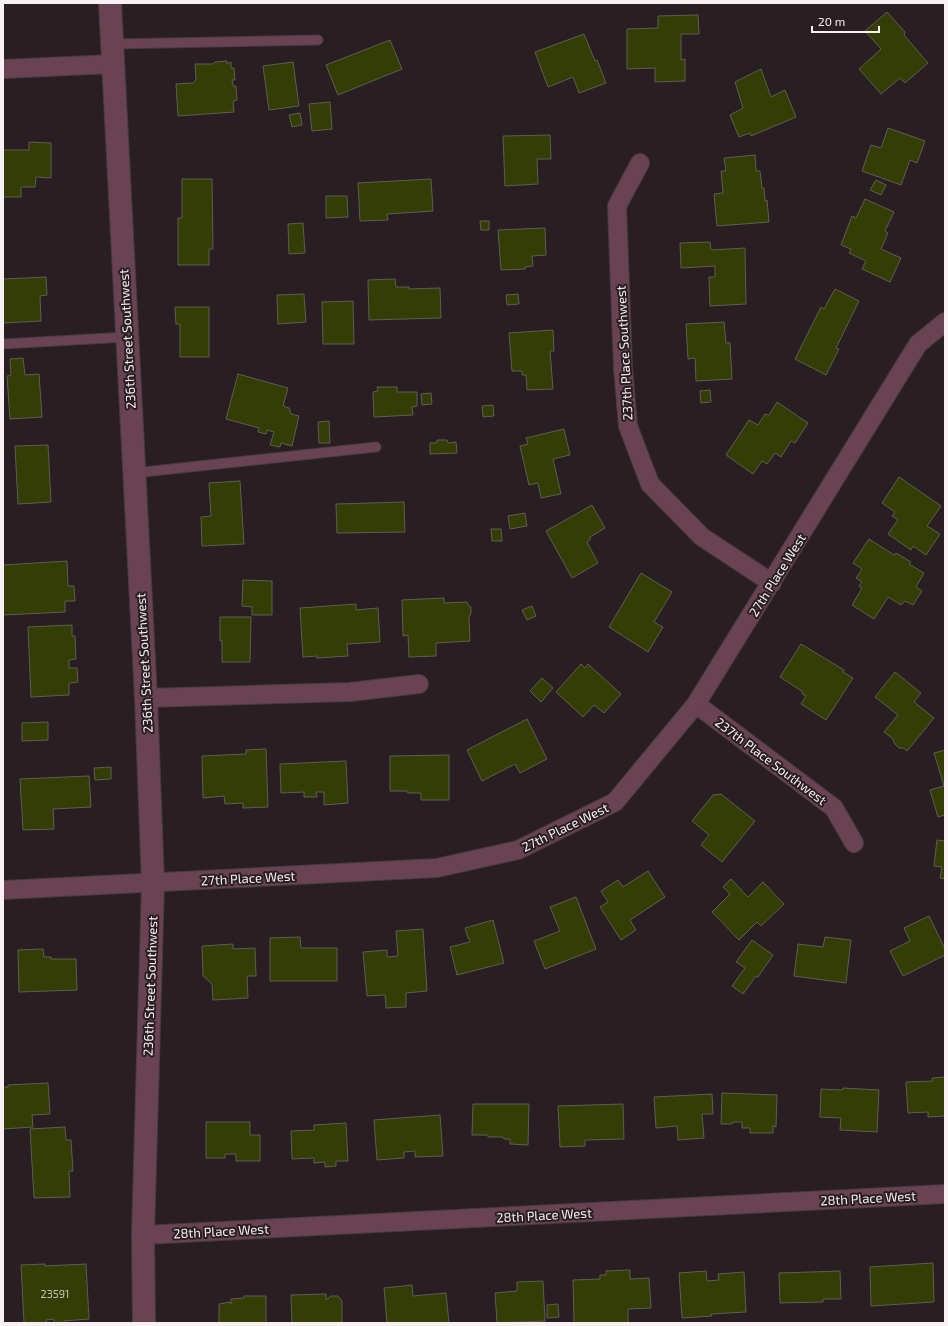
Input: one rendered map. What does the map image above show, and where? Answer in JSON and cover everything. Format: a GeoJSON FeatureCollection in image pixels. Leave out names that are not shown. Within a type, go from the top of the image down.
{"type":"FeatureCollection","features":[{"type":"Feature","properties":{"kind":"street","name":"236th Street Southwest"},"geometry":{"type":"LineString","coordinates":[[110,3],[146,698],[153,883],[143,1235],[144,1323]]}},
{"type":"Feature","properties":{"kind":"street"},"geometry":{"type":"LineString","coordinates":[[3,70],[112,54]]}},
{"type":"Feature","properties":{"kind":"street","name":"237th Place Southwest"},"geometry":{"type":"LineString","coordinates":[[640,163],[617,206],[623,368],[628,426],[650,484],[702,537],[772,583]]}},
{"type":"Feature","properties":{"kind":"street","name":"27th Place West"},"geometry":{"type":"LineString","coordinates":[[3,890],[437,868],[518,850],[616,802],[696,704],[918,344],[945,322]]}},
{"type":"Feature","properties":{"kind":"street"},"geometry":{"type":"LineString","coordinates":[[146,698],[350,692],[419,684]]}},
{"type":"Feature","properties":{"kind":"street","name":"237th Place Southwest"},"geometry":{"type":"LineString","coordinates":[[696,704],[834,808],[854,843]]}},
{"type":"Feature","properties":{"kind":"street","name":"28th Place West"},"geometry":{"type":"LineString","coordinates":[[143,1235],[945,1194]]}},
{"type":"Feature","properties":{"kind":"lane"},"geometry":{"type":"LineString","coordinates":[[112,54],[318,40]]}},
{"type":"Feature","properties":{"kind":"lane"},"geometry":{"type":"LineString","coordinates":[[3,344],[127,337]]}},
{"type":"Feature","properties":{"kind":"lane"},"geometry":{"type":"LineString","coordinates":[[134,473],[376,447]]}},
{"type":"Feature","properties":{"kind":"building"},"geometry":{"type":"Polygon","coordinates":[[[887,12],[905,32],[904,35],[928,63],[905,83],[900,78],[881,94],[859,69],[881,49],[865,31],[887,12]]]}},
{"type":"Feature","properties":{"kind":"building"},"geometry":{"type":"Polygon","coordinates":[[[698,15],[699,34],[681,34],[681,60],[685,59],[685,81],[655,82],[655,68],[627,69],[627,29],[658,28],[658,16],[698,15]]]}},
{"type":"Feature","properties":{"kind":"building"},"geometry":{"type":"Polygon","coordinates":[[[584,34],[595,61],[597,60],[606,83],[579,93],[573,77],[548,87],[535,52],[584,34]]]}},
{"type":"Feature","properties":{"kind":"building"},"geometry":{"type":"Polygon","coordinates":[[[390,40],[402,69],[338,95],[326,65],[390,40]]]}},
{"type":"Feature","properties":{"kind":"building"},"geometry":{"type":"Polygon","coordinates":[[[227,61],[227,64],[231,62],[231,68],[234,68],[235,80],[232,80],[233,86],[236,86],[237,100],[233,101],[234,112],[178,116],[176,84],[193,83],[196,80],[195,64],[213,64],[215,62],[227,61]]]}},
{"type":"Feature","properties":{"kind":"building"},"geometry":{"type":"Polygon","coordinates":[[[293,62],[299,106],[269,110],[263,66],[293,62]]]}},
{"type":"Feature","properties":{"kind":"building"},"geometry":{"type":"Polygon","coordinates":[[[761,69],[771,97],[785,90],[796,117],[751,136],[750,133],[739,137],[730,115],[743,108],[735,82],[761,69]]]}},
{"type":"Feature","properties":{"kind":"building"},"geometry":{"type":"Polygon","coordinates":[[[330,102],[332,129],[312,131],[309,104],[330,102]]]}},
{"type":"Feature","properties":{"kind":"building"},"geometry":{"type":"Polygon","coordinates":[[[300,113],[302,125],[292,127],[289,115],[300,113]]]}},
{"type":"Feature","properties":{"kind":"building"},"geometry":{"type":"Polygon","coordinates":[[[888,128],[925,141],[917,163],[910,160],[901,185],[862,171],[871,145],[881,148],[888,128]]]}},
{"type":"Feature","properties":{"kind":"building"},"geometry":{"type":"Polygon","coordinates":[[[550,135],[551,159],[537,159],[538,184],[505,186],[503,136],[550,135]]]}},
{"type":"Feature","properties":{"kind":"building"},"geometry":{"type":"Polygon","coordinates":[[[29,142],[51,143],[51,178],[36,177],[35,187],[21,187],[21,197],[3,197],[3,150],[29,150],[29,142]]]}},
{"type":"Feature","properties":{"kind":"building"},"geometry":{"type":"Polygon","coordinates":[[[755,155],[756,171],[760,171],[765,201],[767,200],[769,222],[717,226],[714,194],[723,193],[721,171],[726,171],[724,158],[755,155]]]}},
{"type":"Feature","properties":{"kind":"building"},"geometry":{"type":"Polygon","coordinates":[[[182,179],[212,179],[213,249],[209,249],[209,265],[178,265],[178,218],[182,218],[182,179]]]}},
{"type":"Feature","properties":{"kind":"building"},"geometry":{"type":"Polygon","coordinates":[[[431,179],[433,211],[387,214],[388,220],[360,221],[358,183],[431,179]]]}},
{"type":"Feature","properties":{"kind":"building"},"geometry":{"type":"Polygon","coordinates":[[[876,180],[886,185],[881,195],[870,190],[876,180]]]}},
{"type":"Feature","properties":{"kind":"building"},"geometry":{"type":"Polygon","coordinates":[[[326,196],[347,196],[348,217],[326,218],[326,196]]]}},
{"type":"Feature","properties":{"kind":"building"},"geometry":{"type":"Polygon","coordinates":[[[865,199],[894,212],[885,231],[888,233],[881,249],[901,258],[890,282],[862,269],[866,261],[849,253],[851,249],[841,245],[852,216],[856,218],[865,199]]]}},
{"type":"Feature","properties":{"kind":"building"},"geometry":{"type":"Polygon","coordinates":[[[480,221],[489,221],[489,230],[481,230],[480,221]]]}},
{"type":"Feature","properties":{"kind":"building"},"geometry":{"type":"Polygon","coordinates":[[[303,223],[305,253],[289,254],[288,224],[303,223]]]}},
{"type":"Feature","properties":{"kind":"building"},"geometry":{"type":"Polygon","coordinates":[[[545,228],[546,255],[532,256],[533,266],[525,267],[525,269],[501,270],[498,230],[545,228]]]}},
{"type":"Feature","properties":{"kind":"building"},"geometry":{"type":"Polygon","coordinates":[[[710,242],[711,250],[745,248],[746,304],[710,306],[709,277],[715,277],[715,266],[681,268],[680,243],[710,242]]]}},
{"type":"Feature","properties":{"kind":"building"},"geometry":{"type":"Polygon","coordinates":[[[46,277],[47,295],[40,296],[41,321],[3,323],[3,279],[46,277]]]}},
{"type":"Feature","properties":{"kind":"building"},"geometry":{"type":"Polygon","coordinates":[[[395,279],[396,287],[409,287],[409,289],[440,288],[441,318],[369,320],[368,280],[395,279]]]}},
{"type":"Feature","properties":{"kind":"building"},"geometry":{"type":"Polygon","coordinates":[[[835,289],[859,301],[836,348],[839,349],[826,375],[795,359],[821,307],[824,309],[835,289]]]}},
{"type":"Feature","properties":{"kind":"building"},"geometry":{"type":"Polygon","coordinates":[[[304,294],[306,322],[278,324],[277,295],[304,294]]]}},
{"type":"Feature","properties":{"kind":"building"},"geometry":{"type":"Polygon","coordinates":[[[518,294],[519,304],[507,305],[506,295],[518,294]]]}},
{"type":"Feature","properties":{"kind":"building"},"geometry":{"type":"Polygon","coordinates":[[[353,301],[354,344],[323,344],[322,302],[353,301]]]}},
{"type":"Feature","properties":{"kind":"building"},"geometry":{"type":"Polygon","coordinates":[[[175,307],[209,307],[209,357],[180,357],[180,324],[176,324],[175,307]]]}},
{"type":"Feature","properties":{"kind":"building"},"geometry":{"type":"Polygon","coordinates":[[[724,322],[726,343],[730,343],[732,379],[696,381],[695,358],[688,359],[686,324],[724,322]]]}},
{"type":"Feature","properties":{"kind":"building"},"geometry":{"type":"Polygon","coordinates":[[[553,330],[554,351],[550,351],[553,389],[527,390],[526,375],[522,375],[522,371],[512,371],[509,333],[553,330]]]}},
{"type":"Feature","properties":{"kind":"building"},"geometry":{"type":"Polygon","coordinates":[[[23,358],[25,375],[39,374],[42,417],[10,419],[7,376],[11,375],[10,359],[23,358]]]}},
{"type":"Feature","properties":{"kind":"building"},"geometry":{"type":"Polygon","coordinates":[[[238,374],[288,388],[283,406],[289,408],[291,414],[299,416],[292,446],[281,443],[280,447],[270,445],[274,432],[267,430],[266,434],[258,432],[259,428],[226,419],[238,374]]]}},
{"type":"Feature","properties":{"kind":"building"},"geometry":{"type":"Polygon","coordinates":[[[377,387],[397,387],[397,392],[417,392],[417,406],[412,407],[413,415],[374,417],[373,392],[378,391],[377,387]]]}},
{"type":"Feature","properties":{"kind":"building"},"geometry":{"type":"Polygon","coordinates":[[[710,390],[711,402],[701,403],[700,391],[710,390]]]}},
{"type":"Feature","properties":{"kind":"building"},"geometry":{"type":"Polygon","coordinates":[[[431,393],[432,404],[422,405],[421,394],[431,393]]]}},
{"type":"Feature","properties":{"kind":"building"},"geometry":{"type":"Polygon","coordinates":[[[777,402],[808,423],[795,443],[791,441],[781,457],[775,453],[767,464],[762,461],[753,474],[726,455],[749,420],[758,425],[765,414],[769,415],[777,402]]]}},
{"type":"Feature","properties":{"kind":"building"},"geometry":{"type":"Polygon","coordinates":[[[493,405],[494,416],[483,417],[482,406],[493,405]]]}},
{"type":"Feature","properties":{"kind":"building"},"geometry":{"type":"Polygon","coordinates":[[[329,421],[330,443],[319,443],[318,422],[329,421]]]}},
{"type":"Feature","properties":{"kind":"building"},"geometry":{"type":"Polygon","coordinates":[[[564,429],[570,455],[553,459],[561,494],[541,498],[538,483],[529,485],[520,446],[528,444],[526,438],[564,429]]]}},
{"type":"Feature","properties":{"kind":"building"},"geometry":{"type":"Polygon","coordinates":[[[437,440],[447,440],[448,443],[456,442],[457,453],[430,454],[430,443],[437,443],[437,440]]]}},
{"type":"Feature","properties":{"kind":"building"},"geometry":{"type":"Polygon","coordinates":[[[48,445],[51,502],[18,504],[15,446],[48,445]]]}},
{"type":"Feature","properties":{"kind":"building"},"geometry":{"type":"Polygon","coordinates":[[[899,477],[941,506],[927,526],[940,534],[926,555],[913,546],[911,550],[888,534],[898,520],[892,516],[895,512],[882,503],[899,477]]]}},
{"type":"Feature","properties":{"kind":"building"},"geometry":{"type":"Polygon","coordinates":[[[240,481],[244,544],[202,546],[201,517],[211,516],[209,483],[240,481]]]}},
{"type":"Feature","properties":{"kind":"building"},"geometry":{"type":"Polygon","coordinates":[[[404,502],[405,532],[337,533],[336,504],[404,502]]]}},
{"type":"Feature","properties":{"kind":"building"},"geometry":{"type":"Polygon","coordinates":[[[592,505],[605,528],[590,537],[590,540],[587,542],[598,563],[572,578],[546,531],[592,505]]]}},
{"type":"Feature","properties":{"kind":"building"},"geometry":{"type":"Polygon","coordinates":[[[525,513],[527,526],[510,529],[508,516],[525,513]]]}},
{"type":"Feature","properties":{"kind":"building"},"geometry":{"type":"Polygon","coordinates":[[[491,529],[501,529],[502,541],[492,541],[491,529]]]}},
{"type":"Feature","properties":{"kind":"building"},"geometry":{"type":"Polygon","coordinates":[[[869,539],[894,555],[896,553],[911,562],[909,564],[924,573],[916,587],[922,591],[913,605],[905,601],[901,605],[888,597],[874,619],[852,605],[862,588],[859,586],[862,582],[856,578],[862,569],[853,563],[869,539]]]}},
{"type":"Feature","properties":{"kind":"building"},"geometry":{"type":"Polygon","coordinates":[[[67,561],[68,586],[74,586],[75,601],[65,601],[65,612],[3,615],[3,565],[67,561]]]}},
{"type":"Feature","properties":{"kind":"building"},"geometry":{"type":"Polygon","coordinates":[[[641,573],[672,592],[654,622],[663,627],[648,652],[609,627],[641,573]]]}},
{"type":"Feature","properties":{"kind":"building"},"geometry":{"type":"Polygon","coordinates":[[[243,580],[272,581],[272,615],[252,615],[252,607],[242,606],[243,580]]]}},
{"type":"Feature","properties":{"kind":"building"},"geometry":{"type":"Polygon","coordinates":[[[444,598],[444,603],[467,602],[471,607],[469,618],[470,641],[436,643],[436,656],[409,657],[408,635],[403,636],[402,600],[444,598]]]}},
{"type":"Feature","properties":{"kind":"building"},"geometry":{"type":"Polygon","coordinates":[[[356,604],[356,610],[378,608],[380,642],[347,644],[348,656],[317,658],[317,656],[303,657],[300,608],[356,604]]]}},
{"type":"Feature","properties":{"kind":"building"},"geometry":{"type":"Polygon","coordinates":[[[532,606],[536,616],[527,620],[522,610],[532,606]]]}},
{"type":"Feature","properties":{"kind":"building"},"geometry":{"type":"Polygon","coordinates":[[[220,617],[251,617],[250,662],[222,662],[220,617]]]}},
{"type":"Feature","properties":{"kind":"building"},"geometry":{"type":"Polygon","coordinates":[[[72,625],[72,636],[75,636],[76,659],[69,660],[69,668],[77,668],[78,682],[69,683],[69,695],[31,697],[28,627],[72,625]]]}},
{"type":"Feature","properties":{"kind":"building"},"geometry":{"type":"Polygon","coordinates":[[[801,644],[844,670],[843,672],[853,678],[826,720],[801,704],[806,696],[802,694],[803,692],[780,677],[801,644]]]}},
{"type":"Feature","properties":{"kind":"building"},"geometry":{"type":"Polygon","coordinates":[[[581,664],[585,668],[588,664],[621,694],[604,713],[594,705],[583,717],[556,692],[581,664]]]}},
{"type":"Feature","properties":{"kind":"building"},"geometry":{"type":"Polygon","coordinates":[[[895,672],[921,693],[914,702],[934,718],[907,751],[903,748],[899,748],[894,743],[893,739],[884,732],[898,715],[875,697],[895,672]]]}},
{"type":"Feature","properties":{"kind":"building"},"geometry":{"type":"Polygon","coordinates":[[[542,678],[553,688],[541,702],[530,691],[542,678]]]}},
{"type":"Feature","properties":{"kind":"building"},"geometry":{"type":"Polygon","coordinates":[[[527,719],[547,759],[520,773],[515,764],[482,781],[467,750],[527,719]]]}},
{"type":"Feature","properties":{"kind":"building"},"geometry":{"type":"Polygon","coordinates":[[[48,722],[48,740],[22,741],[22,723],[48,722]]]}},
{"type":"Feature","properties":{"kind":"building"},"geometry":{"type":"Polygon","coordinates":[[[266,749],[268,807],[243,808],[243,803],[225,804],[224,796],[203,798],[202,756],[246,754],[246,750],[266,749]]]}},
{"type":"Feature","properties":{"kind":"building"},"geometry":{"type":"Polygon","coordinates":[[[945,750],[945,815],[938,817],[930,790],[944,786],[934,753],[945,750]]]}},
{"type":"Feature","properties":{"kind":"building"},"geometry":{"type":"Polygon","coordinates":[[[449,755],[449,800],[421,800],[421,793],[390,791],[390,756],[449,755]]]}},
{"type":"Feature","properties":{"kind":"building"},"geometry":{"type":"Polygon","coordinates":[[[346,761],[348,803],[324,805],[324,792],[316,792],[317,797],[304,797],[304,792],[281,793],[280,764],[346,761]]]}},
{"type":"Feature","properties":{"kind":"building"},"geometry":{"type":"Polygon","coordinates":[[[111,767],[111,779],[95,780],[94,768],[111,767]]]}},
{"type":"Feature","properties":{"kind":"building"},"geometry":{"type":"Polygon","coordinates":[[[89,776],[91,807],[53,809],[54,829],[23,830],[20,779],[89,776]]]}},
{"type":"Feature","properties":{"kind":"building"},"geometry":{"type":"Polygon","coordinates":[[[721,794],[755,821],[722,862],[701,845],[709,835],[692,821],[713,795],[721,794]]]}},
{"type":"Feature","properties":{"kind":"building"},"geometry":{"type":"Polygon","coordinates":[[[937,840],[945,841],[945,879],[940,878],[942,867],[934,866],[937,840]]]}},
{"type":"Feature","properties":{"kind":"building"},"geometry":{"type":"Polygon","coordinates":[[[648,871],[665,897],[630,920],[636,930],[621,940],[600,907],[608,902],[601,891],[618,880],[623,887],[648,871]]]}},
{"type":"Feature","properties":{"kind":"building"},"geometry":{"type":"Polygon","coordinates":[[[731,879],[748,897],[763,882],[784,904],[761,926],[757,922],[739,940],[712,912],[730,894],[723,887],[731,879]]]}},
{"type":"Feature","properties":{"kind":"building"},"geometry":{"type":"Polygon","coordinates":[[[576,897],[596,949],[545,969],[534,941],[560,931],[550,907],[576,897]]]}},
{"type":"Feature","properties":{"kind":"building"},"geometry":{"type":"Polygon","coordinates":[[[929,916],[945,949],[945,955],[903,976],[890,951],[910,941],[904,928],[929,916]]]}},
{"type":"Feature","properties":{"kind":"building"},"geometry":{"type":"Polygon","coordinates":[[[493,920],[504,963],[457,975],[450,947],[470,942],[465,928],[493,920]]]}},
{"type":"Feature","properties":{"kind":"building"},"geometry":{"type":"Polygon","coordinates":[[[423,929],[427,991],[406,993],[406,1007],[386,1008],[385,995],[367,996],[363,952],[387,950],[387,957],[398,956],[396,931],[423,929]]]}},
{"type":"Feature","properties":{"kind":"building"},"geometry":{"type":"Polygon","coordinates":[[[300,937],[301,948],[337,948],[337,981],[270,981],[270,938],[300,937]]]}},
{"type":"Feature","properties":{"kind":"building"},"geometry":{"type":"Polygon","coordinates":[[[825,937],[851,940],[846,983],[794,976],[798,944],[823,947],[825,937]]]}},
{"type":"Feature","properties":{"kind":"building"},"geometry":{"type":"Polygon","coordinates":[[[752,940],[773,955],[758,977],[756,976],[743,994],[732,986],[745,968],[736,962],[752,940]]]}},
{"type":"Feature","properties":{"kind":"building"},"geometry":{"type":"Polygon","coordinates":[[[233,944],[233,949],[255,948],[256,976],[247,976],[248,998],[213,1000],[212,984],[203,976],[202,946],[233,944]]]}},
{"type":"Feature","properties":{"kind":"building"},"geometry":{"type":"Polygon","coordinates":[[[43,949],[44,957],[51,957],[51,959],[76,959],[77,990],[19,992],[18,950],[43,949]]]}},
{"type":"Feature","properties":{"kind":"building"},"geometry":{"type":"Polygon","coordinates":[[[945,1077],[945,1116],[928,1117],[928,1112],[908,1113],[906,1082],[933,1081],[932,1078],[945,1077]]]}},
{"type":"Feature","properties":{"kind":"building"},"geometry":{"type":"Polygon","coordinates":[[[48,1083],[50,1114],[32,1115],[33,1127],[3,1129],[3,1087],[8,1087],[8,1085],[48,1083]]]}},
{"type":"Feature","properties":{"kind":"building"},"geometry":{"type":"Polygon","coordinates":[[[843,1088],[879,1090],[877,1132],[840,1130],[841,1118],[820,1117],[821,1089],[842,1090],[843,1088]]]}},
{"type":"Feature","properties":{"kind":"building"},"geometry":{"type":"Polygon","coordinates":[[[722,1093],[777,1095],[776,1127],[773,1126],[773,1133],[750,1133],[750,1128],[742,1128],[742,1122],[721,1124],[722,1093]]]}},
{"type":"Feature","properties":{"kind":"building"},"geometry":{"type":"Polygon","coordinates":[[[712,1094],[713,1114],[702,1114],[704,1138],[678,1140],[677,1126],[656,1128],[654,1097],[712,1094]]]}},
{"type":"Feature","properties":{"kind":"building"},"geometry":{"type":"Polygon","coordinates":[[[473,1104],[529,1104],[528,1145],[510,1144],[510,1139],[504,1139],[503,1137],[472,1135],[473,1104]]]}},
{"type":"Feature","properties":{"kind":"building"},"geometry":{"type":"Polygon","coordinates":[[[623,1104],[624,1139],[585,1140],[585,1146],[560,1147],[558,1106],[623,1104]]]}},
{"type":"Feature","properties":{"kind":"building"},"geometry":{"type":"Polygon","coordinates":[[[440,1115],[443,1156],[415,1157],[415,1151],[404,1152],[404,1158],[377,1160],[374,1120],[440,1115]]]}},
{"type":"Feature","properties":{"kind":"building"},"geometry":{"type":"Polygon","coordinates":[[[206,1122],[250,1122],[250,1135],[260,1135],[260,1161],[236,1161],[236,1154],[225,1154],[225,1158],[206,1158],[206,1122]]]}},
{"type":"Feature","properties":{"kind":"building"},"geometry":{"type":"Polygon","coordinates":[[[346,1123],[348,1161],[336,1161],[336,1166],[325,1167],[325,1162],[314,1163],[314,1158],[292,1159],[291,1131],[314,1130],[314,1125],[346,1123]]]}},
{"type":"Feature","properties":{"kind":"building"},"geometry":{"type":"Polygon","coordinates":[[[65,1127],[66,1140],[71,1140],[73,1171],[69,1171],[70,1197],[34,1198],[30,1129],[65,1127]]]}},
{"type":"Feature","properties":{"kind":"building"},"geometry":{"type":"Polygon","coordinates":[[[933,1263],[934,1302],[871,1306],[870,1267],[933,1263]]]}},
{"type":"Feature","properties":{"kind":"building"},"geometry":{"type":"Polygon","coordinates":[[[45,1264],[45,1266],[86,1264],[89,1319],[64,1321],[65,1323],[54,1323],[54,1319],[46,1320],[47,1323],[24,1323],[21,1265],[45,1264]]]}},
{"type":"Feature","properties":{"kind":"building"},"geometry":{"type":"Polygon","coordinates":[[[630,1270],[630,1279],[649,1278],[651,1308],[628,1309],[628,1323],[574,1323],[573,1280],[600,1279],[600,1275],[606,1275],[606,1271],[630,1270]]]}},
{"type":"Feature","properties":{"kind":"building"},"geometry":{"type":"Polygon","coordinates":[[[706,1271],[707,1281],[719,1280],[718,1274],[744,1272],[746,1312],[711,1314],[712,1316],[682,1318],[679,1273],[706,1271]]]}},
{"type":"Feature","properties":{"kind":"building"},"geometry":{"type":"Polygon","coordinates":[[[840,1271],[841,1299],[823,1299],[823,1302],[780,1303],[779,1273],[840,1271]]]}},
{"type":"Feature","properties":{"kind":"building"},"geometry":{"type":"Polygon","coordinates":[[[543,1281],[545,1321],[497,1323],[495,1293],[517,1291],[517,1282],[543,1281]]]}},
{"type":"Feature","properties":{"kind":"building"},"geometry":{"type":"Polygon","coordinates":[[[412,1285],[413,1296],[446,1293],[449,1323],[387,1323],[384,1288],[412,1285]]]}},
{"type":"Feature","properties":{"kind":"building"},"geometry":{"type":"Polygon","coordinates":[[[326,1294],[326,1300],[331,1296],[338,1296],[342,1301],[342,1323],[292,1323],[291,1295],[326,1294]]]}},
{"type":"Feature","properties":{"kind":"building"},"geometry":{"type":"Polygon","coordinates":[[[244,1296],[266,1296],[266,1323],[219,1323],[219,1304],[230,1302],[231,1304],[231,1299],[244,1298],[244,1296]]]}},
{"type":"Feature","properties":{"kind":"building"},"geometry":{"type":"Polygon","coordinates":[[[558,1304],[559,1317],[547,1318],[547,1305],[558,1304]]]}}]}
